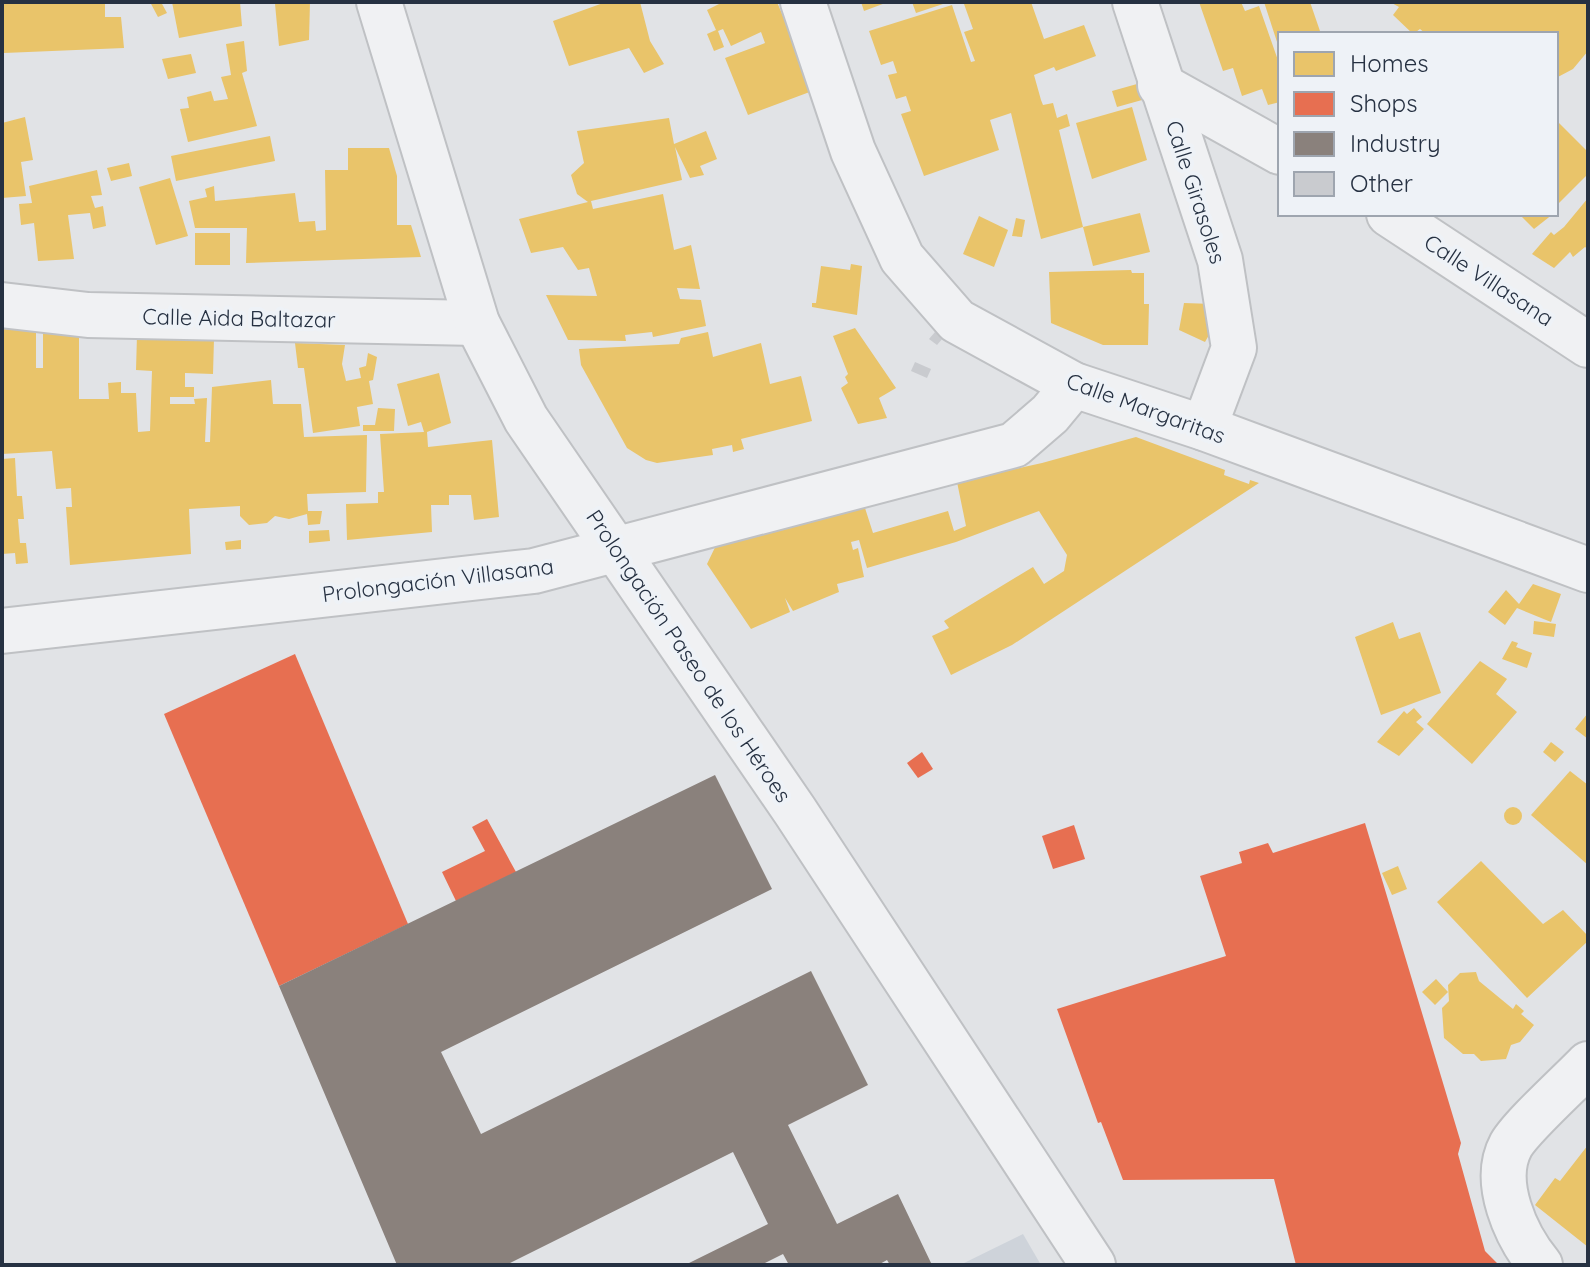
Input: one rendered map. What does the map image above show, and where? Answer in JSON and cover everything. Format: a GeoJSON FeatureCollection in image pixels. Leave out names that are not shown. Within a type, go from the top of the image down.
{"type":"FeatureCollection","features":[{"type":"Feature","properties":{"kind":"street","name":"Prolongación Paseo de los Héroes"},"geometry":{"type":"LineString","coordinates":[[379,2],[477,323],[526,419],[803,823],[1093,1265]]}},
{"type":"Feature","properties":{"kind":"street","name":"Calle Margaritas"},"geometry":{"type":"LineString","coordinates":[[803,2],[853,151],[902,258],[957,321],[1074,385],[1204,428],[1588,570]]}},
{"type":"Feature","properties":{"kind":"street","name":"Calle Girasoles"},"geometry":{"type":"LineString","coordinates":[[1135,2],[1220,260],[1234,348],[1204,428]]}},
{"type":"Feature","properties":{"kind":"street"},"geometry":{"type":"LineString","coordinates":[[1160,85],[1278,151]]}},
{"type":"Feature","properties":{"kind":"street","name":"Calle Villasana"},"geometry":{"type":"LineString","coordinates":[[1392,216],[1588,345]]}},
{"type":"Feature","properties":{"kind":"street","name":"Calle Aida Baltazar"},"geometry":{"type":"LineString","coordinates":[[2,305],[88,315],[477,323]]}},
{"type":"Feature","properties":{"kind":"street","name":"Prolongación Villasana"},"geometry":{"type":"LineString","coordinates":[[2,631],[534,571],[1014,445],[1050,414],[1074,385]]}},
{"type":"Feature","properties":{"kind":"street"},"geometry":{"type":"LineString","coordinates":[[1540,1265],[1528,1251],[1512,1215],[1503,1177],[1511,1145],[1588,1064]]}},
{"type":"Feature","properties":{"kind":"shaded area"},"geometry":{"type":"Polygon","coordinates":[[[1023,1234],[1041,1265],[960,1265],[1023,1234]]]}},
{"type":"Feature","properties":{"kind":"building: Homes"},"geometry":{"type":"Polygon","coordinates":[[[2,2],[105,2],[105,17],[121,17],[124,48],[4,53],[2,2]]]}},
{"type":"Feature","properties":{"kind":"building: Homes"},"geometry":{"type":"Polygon","coordinates":[[[150,2],[161,2],[167,13],[158,17],[150,2]]]}},
{"type":"Feature","properties":{"kind":"building: Homes"},"geometry":{"type":"Polygon","coordinates":[[[172,2],[240,2],[242,26],[179,38],[172,2]]]}},
{"type":"Feature","properties":{"kind":"building: Homes"},"geometry":{"type":"Polygon","coordinates":[[[310,2],[309,40],[279,46],[275,4],[310,2]]]}},
{"type":"Feature","properties":{"kind":"building: Homes"},"geometry":{"type":"Polygon","coordinates":[[[606,2],[640,2],[650,41],[664,64],[644,73],[629,48],[569,66],[553,21],[606,2]]]}},
{"type":"Feature","properties":{"kind":"building: Homes"},"geometry":{"type":"Polygon","coordinates":[[[723,2],[777,2],[785,21],[788,20],[815,90],[748,115],[725,58],[765,43],[761,32],[731,46],[723,29],[718,31],[724,47],[714,51],[707,34],[716,30],[707,10],[723,2]]]}},
{"type":"Feature","properties":{"kind":"building: Homes"},"geometry":{"type":"Polygon","coordinates":[[[861,2],[888,2],[864,11],[861,2]]]}},
{"type":"Feature","properties":{"kind":"building: Homes"},"geometry":{"type":"Polygon","coordinates":[[[912,2],[946,2],[946,3],[916,13],[912,2]]]}},
{"type":"Feature","properties":{"kind":"building: Homes"},"geometry":{"type":"Polygon","coordinates":[[[1031,2],[1044,39],[1084,25],[1096,56],[1056,71],[1054,67],[1034,75],[1043,105],[1053,103],[1057,118],[1067,114],[1070,126],[1059,130],[1083,227],[1041,239],[1011,113],[990,120],[999,150],[924,176],[901,114],[911,111],[906,96],[896,99],[888,75],[897,73],[893,61],[881,65],[869,31],[952,5],[971,62],[975,61],[964,32],[973,29],[964,4],[1031,2]]]}},
{"type":"Feature","properties":{"kind":"building: Homes"},"geometry":{"type":"Polygon","coordinates":[[[1199,2],[1241,2],[1245,11],[1259,6],[1278,60],[1278,102],[1268,105],[1262,89],[1242,96],[1233,68],[1223,71],[1199,2]]]}},
{"type":"Feature","properties":{"kind":"building: Homes"},"geometry":{"type":"Polygon","coordinates":[[[1264,2],[1310,2],[1320,32],[1278,32],[1278,45],[1264,2]]]}},
{"type":"Feature","properties":{"kind":"building: Homes"},"geometry":{"type":"Polygon","coordinates":[[[1390,2],[1588,2],[1588,51],[1573,69],[1558,77],[1558,32],[1424,32],[1420,29],[1411,32],[1393,15],[1399,7],[1390,2]]]}},
{"type":"Feature","properties":{"kind":"building: Homes"},"geometry":{"type":"Polygon","coordinates":[[[244,41],[247,71],[242,73],[257,126],[188,142],[180,109],[189,108],[187,97],[211,91],[214,101],[228,99],[221,77],[231,75],[226,44],[244,41]]]}},
{"type":"Feature","properties":{"kind":"building: Homes"},"geometry":{"type":"Polygon","coordinates":[[[191,54],[196,73],[168,79],[162,59],[191,54]]]}},
{"type":"Feature","properties":{"kind":"building: Homes"},"geometry":{"type":"Polygon","coordinates":[[[1137,84],[1142,100],[1117,107],[1112,91],[1137,84]]]}},
{"type":"Feature","properties":{"kind":"building: Homes"},"geometry":{"type":"Polygon","coordinates":[[[1132,107],[1147,160],[1092,179],[1076,123],[1132,107]]]}},
{"type":"Feature","properties":{"kind":"building: Homes"},"geometry":{"type":"Polygon","coordinates":[[[25,117],[33,160],[21,162],[26,196],[2,198],[2,123],[25,117]]]}},
{"type":"Feature","properties":{"kind":"building: Homes"},"geometry":{"type":"Polygon","coordinates":[[[669,118],[674,144],[706,131],[717,159],[700,166],[704,175],[690,178],[675,147],[682,180],[591,201],[593,209],[663,194],[674,250],[691,245],[700,289],[677,288],[680,299],[701,300],[706,326],[653,337],[652,332],[625,335],[626,341],[568,340],[546,295],[597,296],[589,268],[578,270],[563,247],[531,253],[519,219],[588,202],[577,194],[571,175],[584,163],[577,131],[669,118]]]}},
{"type":"Feature","properties":{"kind":"building: Homes"},"geometry":{"type":"Polygon","coordinates":[[[1558,122],[1588,152],[1588,174],[1558,204],[1558,122]]]}},
{"type":"Feature","properties":{"kind":"building: Homes"},"geometry":{"type":"Polygon","coordinates":[[[270,136],[275,161],[176,181],[171,156],[270,136]]]}},
{"type":"Feature","properties":{"kind":"building: Homes"},"geometry":{"type":"Polygon","coordinates":[[[348,148],[389,148],[397,176],[397,225],[411,225],[421,257],[246,263],[247,228],[195,228],[189,201],[207,197],[205,189],[214,186],[215,201],[295,193],[299,222],[315,221],[316,231],[326,230],[325,170],[348,170],[348,148]]]}},
{"type":"Feature","properties":{"kind":"building: Homes"},"geometry":{"type":"Polygon","coordinates":[[[129,163],[132,176],[111,181],[107,168],[129,163]]]}},
{"type":"Feature","properties":{"kind":"building: Homes"},"geometry":{"type":"Polygon","coordinates":[[[97,170],[102,195],[91,196],[95,208],[103,206],[106,226],[93,229],[90,213],[68,215],[74,259],[38,261],[34,223],[21,225],[19,204],[32,203],[29,186],[97,170]]]}},
{"type":"Feature","properties":{"kind":"building: Homes"},"geometry":{"type":"Polygon","coordinates":[[[170,178],[188,236],[156,245],[139,187],[170,178]]]}},
{"type":"Feature","properties":{"kind":"building: Homes"},"geometry":{"type":"Polygon","coordinates":[[[1588,198],[1588,249],[1585,247],[1573,257],[1570,252],[1554,268],[1532,254],[1551,232],[1554,235],[1564,227],[1588,198]]]}},
{"type":"Feature","properties":{"kind":"building: Homes"},"geometry":{"type":"Polygon","coordinates":[[[1140,213],[1150,252],[1093,266],[1083,227],[1140,213]]]}},
{"type":"Feature","properties":{"kind":"building: Homes"},"geometry":{"type":"Polygon","coordinates":[[[979,216],[1008,230],[994,267],[963,254],[979,216]]]}},
{"type":"Feature","properties":{"kind":"building: Homes"},"geometry":{"type":"Polygon","coordinates":[[[1521,216],[1550,216],[1534,229],[1521,216]]]}},
{"type":"Feature","properties":{"kind":"building: Homes"},"geometry":{"type":"Polygon","coordinates":[[[1016,218],[1025,220],[1022,237],[1012,236],[1016,218]]]}},
{"type":"Feature","properties":{"kind":"building: Homes"},"geometry":{"type":"Polygon","coordinates":[[[195,233],[230,233],[230,265],[195,265],[195,233]]]}},
{"type":"Feature","properties":{"kind":"building: Homes"},"geometry":{"type":"Polygon","coordinates":[[[851,264],[862,266],[857,315],[812,307],[812,303],[816,303],[821,266],[850,270],[851,264]]]}},
{"type":"Feature","properties":{"kind":"building: Homes"},"geometry":{"type":"Polygon","coordinates":[[[1131,270],[1132,273],[1144,273],[1144,304],[1149,304],[1148,345],[1103,345],[1051,323],[1049,272],[1131,270]]]}},
{"type":"Feature","properties":{"kind":"building: Homes"},"geometry":{"type":"Polygon","coordinates":[[[1184,303],[1213,304],[1214,326],[1205,342],[1179,330],[1184,303]]]}},
{"type":"Feature","properties":{"kind":"building: Homes"},"geometry":{"type":"Polygon","coordinates":[[[855,328],[896,388],[879,398],[887,418],[858,424],[841,388],[848,383],[845,377],[848,374],[833,336],[855,328]]]}},
{"type":"Feature","properties":{"kind":"building: Homes"},"geometry":{"type":"Polygon","coordinates":[[[2,329],[36,331],[36,368],[43,368],[43,333],[79,336],[79,399],[109,399],[108,383],[121,382],[121,393],[136,393],[138,432],[150,431],[152,371],[136,370],[137,335],[214,339],[213,374],[185,373],[185,387],[194,387],[194,397],[170,397],[170,404],[195,404],[194,399],[207,398],[205,442],[210,442],[212,387],[271,380],[273,404],[301,404],[304,437],[367,435],[366,492],[307,494],[308,511],[322,511],[320,524],[308,525],[307,514],[289,519],[275,516],[267,523],[249,525],[240,516],[240,506],[189,509],[191,554],[70,565],[66,507],[72,507],[71,488],[56,489],[52,451],[2,454],[2,329]]]}},
{"type":"Feature","properties":{"kind":"building: Homes"},"geometry":{"type":"Polygon","coordinates":[[[708,332],[713,357],[761,343],[770,384],[801,376],[812,421],[741,439],[744,449],[733,452],[732,445],[712,449],[713,455],[657,463],[646,460],[627,448],[581,365],[579,349],[679,344],[681,338],[708,332]]]}},
{"type":"Feature","properties":{"kind":"building: Homes"},"geometry":{"type":"Polygon","coordinates":[[[295,343],[345,345],[342,364],[346,381],[361,378],[359,368],[366,366],[368,353],[377,357],[373,380],[369,381],[373,404],[357,407],[360,426],[313,433],[304,368],[298,368],[295,343]]]}},
{"type":"Feature","properties":{"kind":"building: Homes"},"geometry":{"type":"Polygon","coordinates":[[[439,373],[451,423],[427,432],[428,447],[492,440],[499,517],[474,520],[471,495],[449,495],[449,505],[431,505],[432,532],[347,540],[346,504],[378,503],[378,492],[384,492],[380,434],[424,432],[421,422],[408,426],[397,384],[439,373]]]}},
{"type":"Feature","properties":{"kind":"building: Homes"},"geometry":{"type":"Polygon","coordinates":[[[378,408],[395,409],[394,431],[363,431],[363,425],[375,425],[378,408]]]}},
{"type":"Feature","properties":{"kind":"building: Homes"},"geometry":{"type":"Polygon","coordinates":[[[1136,437],[1225,470],[1224,475],[1249,484],[1250,480],[1259,483],[1012,645],[951,675],[932,636],[949,628],[944,621],[1033,567],[1044,584],[1064,571],[1067,555],[1039,511],[956,542],[867,568],[859,540],[851,542],[853,550],[858,548],[864,577],[837,584],[839,592],[793,611],[785,598],[790,612],[751,629],[707,564],[720,537],[781,523],[781,530],[865,508],[873,533],[948,511],[954,531],[966,526],[957,482],[1136,437]]]}},
{"type":"Feature","properties":{"kind":"building: Homes"},"geometry":{"type":"Polygon","coordinates":[[[15,458],[17,496],[22,496],[24,519],[18,519],[20,543],[26,543],[28,563],[16,564],[15,553],[2,554],[2,459],[15,458]]]}},
{"type":"Feature","properties":{"kind":"building: Homes"},"geometry":{"type":"Polygon","coordinates":[[[329,530],[330,541],[309,543],[309,531],[329,530]]]}},
{"type":"Feature","properties":{"kind":"building: Homes"},"geometry":{"type":"Polygon","coordinates":[[[241,540],[241,549],[226,550],[225,542],[241,540]]]}},
{"type":"Feature","properties":{"kind":"building: Homes"},"geometry":{"type":"Polygon","coordinates":[[[1533,584],[1561,594],[1551,622],[1517,608],[1505,625],[1488,612],[1506,590],[1519,604],[1533,584]]]}},
{"type":"Feature","properties":{"kind":"building: Homes"},"geometry":{"type":"Polygon","coordinates":[[[1534,621],[1556,624],[1554,637],[1533,634],[1534,621]]]}},
{"type":"Feature","properties":{"kind":"building: Homes"},"geometry":{"type":"Polygon","coordinates":[[[1393,622],[1399,639],[1420,632],[1441,693],[1381,715],[1355,637],[1393,622]]]}},
{"type":"Feature","properties":{"kind":"building: Homes"},"geometry":{"type":"Polygon","coordinates":[[[1512,641],[1518,643],[1516,647],[1532,653],[1527,668],[1502,659],[1512,641]]]}},
{"type":"Feature","properties":{"kind":"building: Homes"},"geometry":{"type":"Polygon","coordinates":[[[1480,661],[1507,679],[1496,694],[1517,712],[1472,764],[1427,724],[1480,661]]]}},
{"type":"Feature","properties":{"kind":"building: Homes"},"geometry":{"type":"Polygon","coordinates":[[[1414,708],[1422,717],[1416,722],[1424,729],[1399,756],[1377,742],[1404,711],[1407,714],[1414,708]]]}},
{"type":"Feature","properties":{"kind":"building: Homes"},"geometry":{"type":"Polygon","coordinates":[[[1588,713],[1588,739],[1575,729],[1588,713]]]}},
{"type":"Feature","properties":{"kind":"building: Homes"},"geometry":{"type":"Polygon","coordinates":[[[1551,742],[1564,752],[1555,762],[1543,752],[1551,742]]]}},
{"type":"Feature","properties":{"kind":"building: Homes"},"geometry":{"type":"Polygon","coordinates":[[[1570,771],[1588,785],[1588,865],[1531,815],[1570,771]]]}},
{"type":"Feature","properties":{"kind":"building: Homes"},"geometry":{"type":"Polygon","coordinates":[[[1513,807],[1522,816],[1513,825],[1504,816],[1513,807]]]}},
{"type":"Feature","properties":{"kind":"building: Homes"},"geometry":{"type":"Polygon","coordinates":[[[1481,861],[1543,924],[1563,910],[1588,936],[1588,941],[1527,998],[1437,902],[1481,861]]]}},
{"type":"Feature","properties":{"kind":"building: Homes"},"geometry":{"type":"Polygon","coordinates":[[[1398,866],[1407,889],[1392,895],[1382,873],[1398,866]]]}},
{"type":"Feature","properties":{"kind":"building: Homes"},"geometry":{"type":"Polygon","coordinates":[[[1476,972],[1479,981],[1513,1009],[1516,1004],[1524,1011],[1521,1014],[1534,1025],[1520,1042],[1511,1045],[1506,1059],[1481,1061],[1474,1054],[1463,1054],[1444,1038],[1442,1008],[1449,1001],[1448,985],[1460,973],[1476,972]]]}},
{"type":"Feature","properties":{"kind":"building: Homes"},"geometry":{"type":"Polygon","coordinates":[[[1436,979],[1448,992],[1435,1005],[1422,992],[1436,979]]]}},
{"type":"Feature","properties":{"kind":"building: Homes"},"geometry":{"type":"Polygon","coordinates":[[[1588,1145],[1588,1247],[1535,1205],[1555,1178],[1560,1181],[1588,1145]]]}},
{"type":"Feature","properties":{"kind":"building: Shops"},"geometry":{"type":"Polygon","coordinates":[[[295,654],[408,924],[279,986],[164,714],[295,654]]]}},
{"type":"Feature","properties":{"kind":"building: Shops"},"geometry":{"type":"Polygon","coordinates":[[[922,752],[933,769],[918,778],[907,763],[922,752]]]}},
{"type":"Feature","properties":{"kind":"building: Shops"},"geometry":{"type":"Polygon","coordinates":[[[487,819],[516,872],[456,901],[442,872],[485,851],[472,827],[487,819]]]}},
{"type":"Feature","properties":{"kind":"building: Shops"},"geometry":{"type":"Polygon","coordinates":[[[1365,823],[1461,1143],[1458,1154],[1485,1251],[1499,1265],[1296,1265],[1274,1179],[1123,1180],[1101,1122],[1098,1123],[1057,1009],[1226,956],[1200,876],[1242,863],[1239,852],[1268,843],[1273,853],[1365,823]]]}},
{"type":"Feature","properties":{"kind":"building: Shops"},"geometry":{"type":"Polygon","coordinates":[[[1074,825],[1085,859],[1053,869],[1042,836],[1074,825]]]}},
{"type":"Feature","properties":{"kind":"building: Industry"},"geometry":{"type":"Polygon","coordinates":[[[715,775],[772,889],[441,1052],[481,1134],[811,971],[868,1085],[788,1125],[837,1224],[898,1194],[932,1265],[890,1265],[887,1260],[878,1265],[789,1265],[783,1254],[761,1265],[685,1265],[768,1224],[733,1152],[506,1265],[397,1265],[279,986],[715,775]]]}},
{"type":"Feature","properties":{"kind":"building: Other"},"geometry":{"type":"Polygon","coordinates":[[[935,332],[943,338],[937,345],[929,339],[935,332]]]}},
{"type":"Feature","properties":{"kind":"building: Other"},"geometry":{"type":"Polygon","coordinates":[[[915,362],[931,369],[927,378],[911,371],[915,362]]]}}]}
